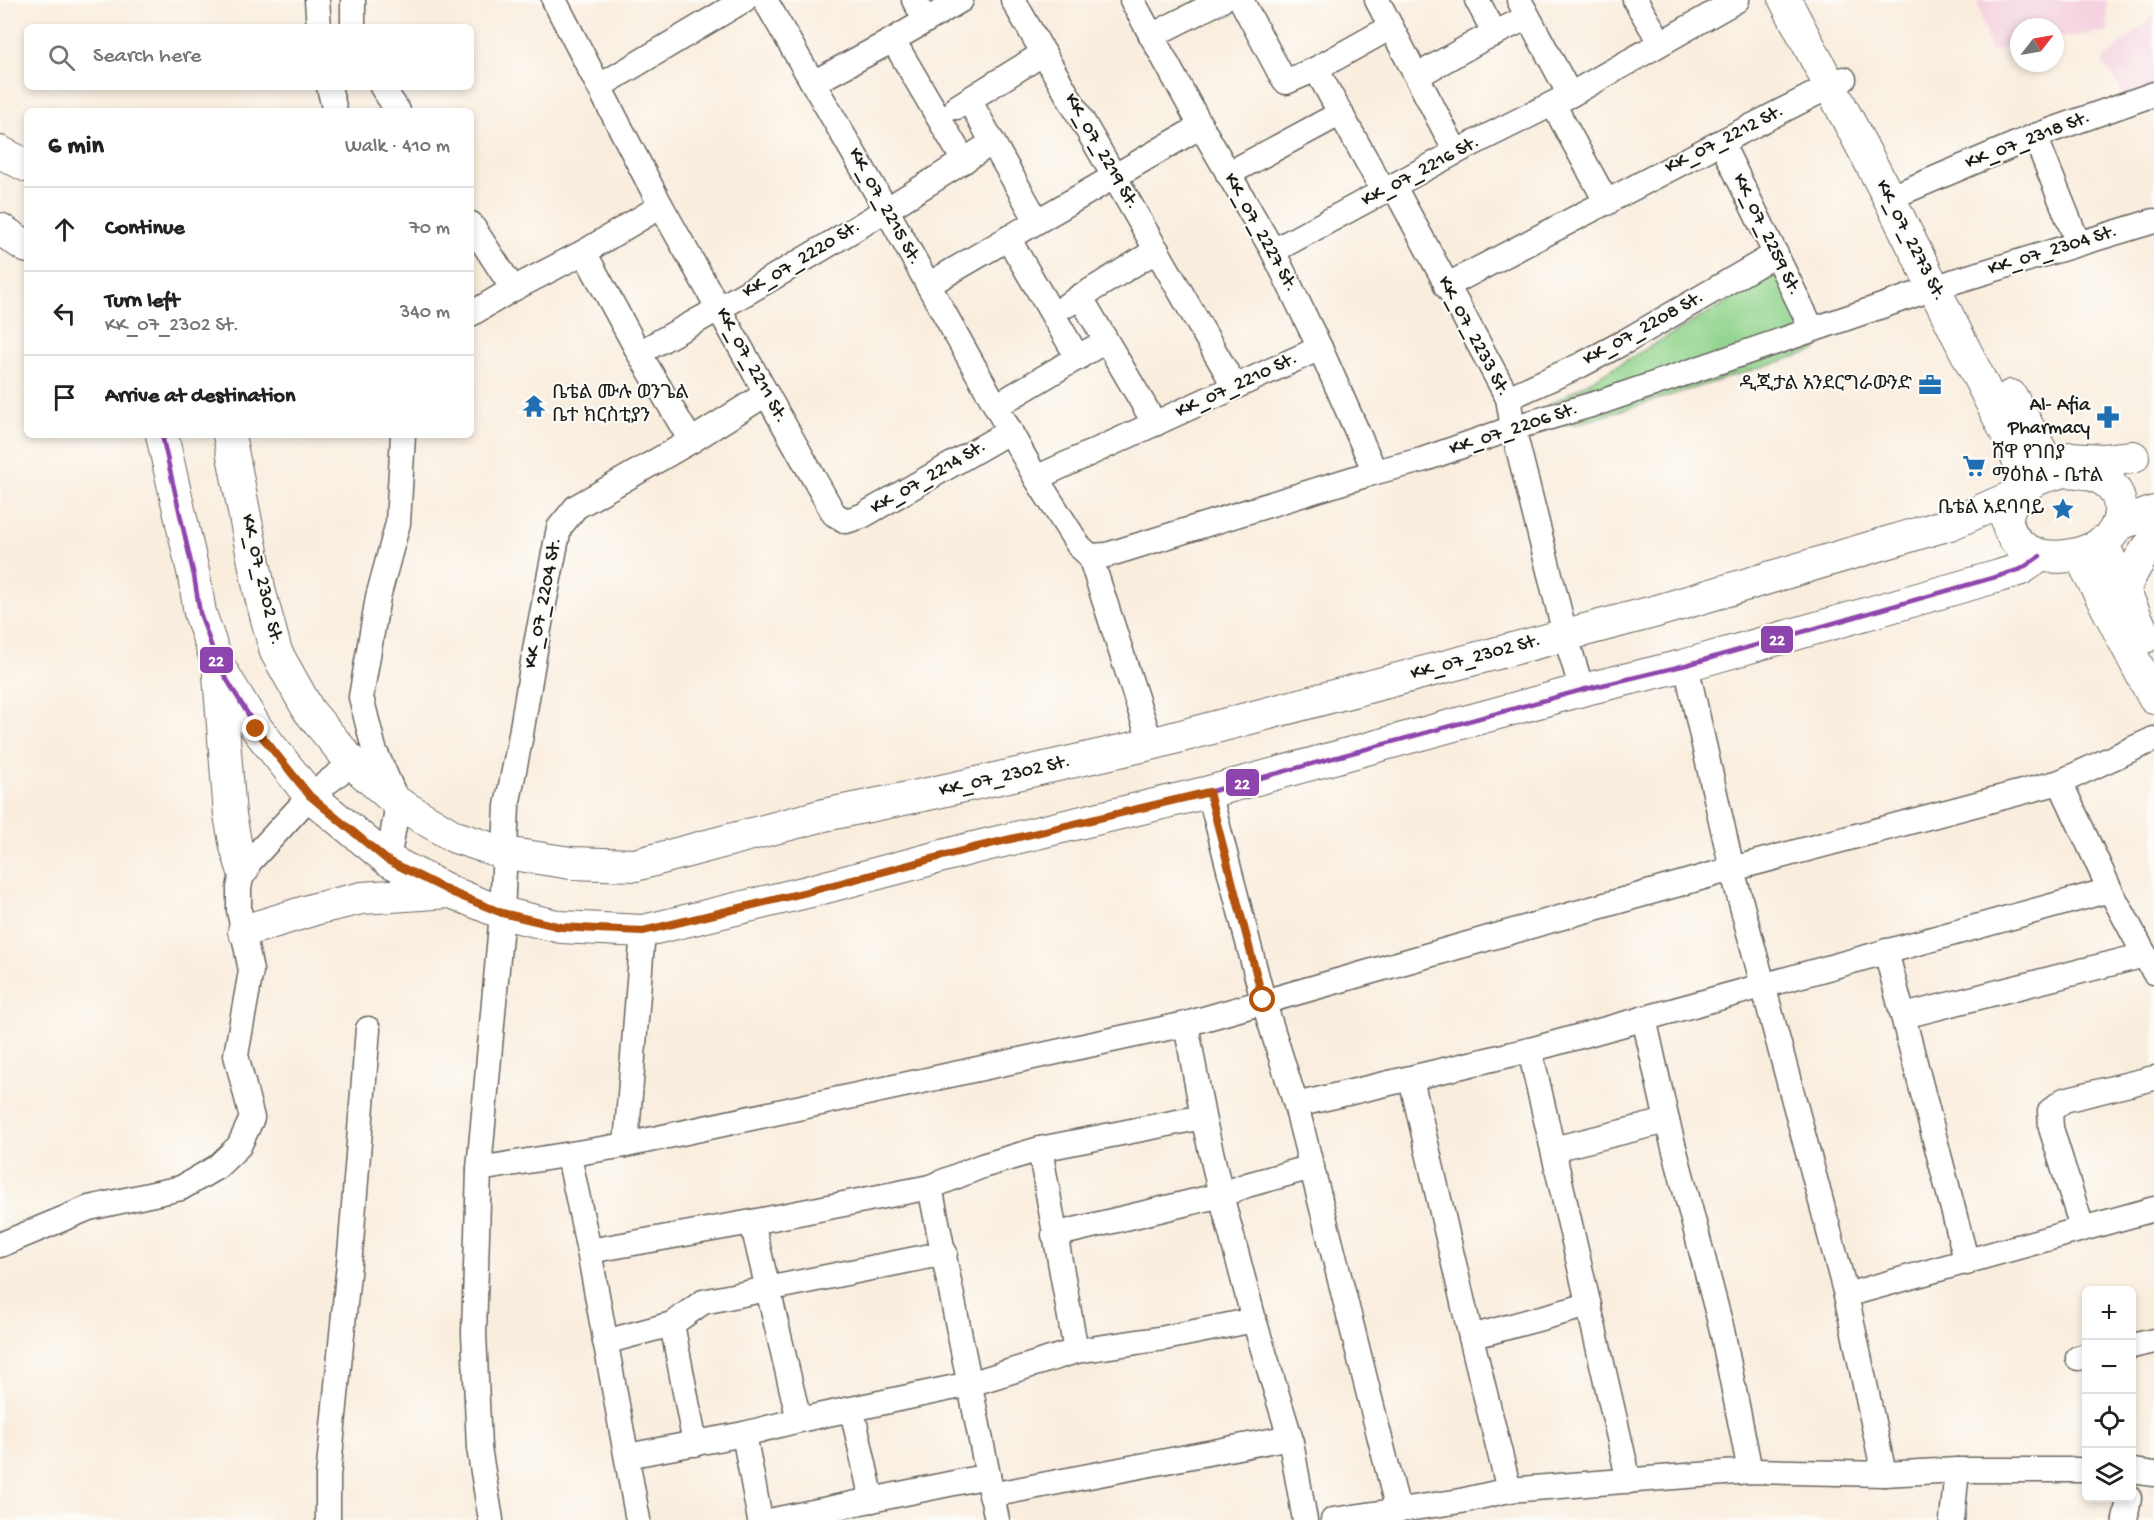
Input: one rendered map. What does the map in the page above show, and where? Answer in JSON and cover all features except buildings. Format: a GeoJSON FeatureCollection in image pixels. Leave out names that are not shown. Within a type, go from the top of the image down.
{"type":"FeatureCollection","features":[{"type":"Feature","properties":{"kind":"main road","name":"KK_07_2273 St."},"geometry":{"type":"LineString","coordinates":[[1785,0],[1838,83]]}},
{"type":"Feature","properties":{"kind":"main road","name":"KK_07_2273 St."},"geometry":{"type":"LineString","coordinates":[[1803,0],[1838,83],[2021,438],[2032,485]]}},
{"type":"Feature","properties":{"kind":"main road"},"geometry":{"type":"LineString","coordinates":[[0,152],[24,164]]}},
{"type":"Feature","properties":{"kind":"main road"},"geometry":{"type":"LineString","coordinates":[[0,229],[24,245]]}},
{"type":"Feature","properties":{"kind":"main road"},"geometry":{"type":"LineString","coordinates":[[163,438],[194,576],[200,613],[218,665],[256,729],[310,796],[387,860],[451,892],[502,913],[561,927],[643,931],[807,892],[969,849],[1209,792],[1582,690],[1686,665],[2030,562],[2060,557],[2154,512]]}},
{"type":"Feature","properties":{"kind":"main road","name":"KK_07_2302 St."},"geometry":{"type":"LineString","coordinates":[[231,438],[260,593],[276,652],[309,711],[352,763],[398,803],[454,837],[505,853],[571,863],[635,865],[824,815],[1151,744],[1679,605],[1950,524],[2032,485]]}},
{"type":"Feature","properties":{"kind":"main road"},"geometry":{"type":"LineString","coordinates":[[1982,510],[1999,489],[2021,438],[2049,446],[2075,459],[2103,460],[2144,454]]}},
{"type":"Feature","properties":{"kind":"main road"},"geometry":{"type":"LineString","coordinates":[[2084,472],[2144,454]]}},
{"type":"Feature","properties":{"kind":"main road"},"geometry":{"type":"LineString","coordinates":[[2030,562],[2023,547],[2009,530],[2006,516],[2032,485],[2067,471],[2084,472],[2104,479],[2113,486],[2120,501],[2120,515],[2099,540]]}},
{"type":"Feature","properties":{"kind":"main road"},"geometry":{"type":"LineString","coordinates":[[2099,540],[2110,589],[2154,698]]}},
{"type":"Feature","properties":{"kind":"main road"},"geometry":{"type":"LineString","coordinates":[[2110,589],[2130,574],[2139,558],[2154,540]]}},
{"type":"Feature","properties":{"kind":"main road"},"geometry":{"type":"LineString","coordinates":[[2030,562],[2070,571],[2110,589],[2154,656]]}},
{"type":"Feature","properties":{"kind":"main road"},"geometry":{"type":"LineString","coordinates":[[218,665],[230,815],[243,869]]}},
{"type":"Feature","properties":{"kind":"main road"},"geometry":{"type":"LineString","coordinates":[[244,930],[315,909],[363,898],[451,892]]}},
{"type":"Feature","properties":{"kind":"street"},"geometry":{"type":"LineString","coordinates":[[317,0],[319,24]]}},
{"type":"Feature","properties":{"kind":"street"},"geometry":{"type":"LineString","coordinates":[[353,0],[353,24]]}},
{"type":"Feature","properties":{"kind":"street","name":"KK_07_2211 St."},"geometry":{"type":"LineString","coordinates":[[555,0],[661,206],[766,394],[834,514],[846,521]]}},
{"type":"Feature","properties":{"kind":"street"},"geometry":{"type":"LineString","coordinates":[[600,86],[744,0]]}},
{"type":"Feature","properties":{"kind":"street"},"geometry":{"type":"LineString","coordinates":[[813,83],[894,40],[920,10],[961,0]]}},
{"type":"Feature","properties":{"kind":"street","name":"KK_07_2219 St."},"geometry":{"type":"LineString","coordinates":[[1013,0],[1235,387]]}},
{"type":"Feature","properties":{"kind":"street","name":"KK_07_2227 St."},"geometry":{"type":"LineString","coordinates":[[1132,0],[1273,251],[1320,348],[1375,471]]}},
{"type":"Feature","properties":{"kind":"street"},"geometry":{"type":"LineString","coordinates":[[1151,36],[1222,0]]}},
{"type":"Feature","properties":{"kind":"street"},"geometry":{"type":"LineString","coordinates":[[1241,0],[1286,82],[1316,69],[1391,27]]}},
{"type":"Feature","properties":{"kind":"street"},"geometry":{"type":"LineString","coordinates":[[1377,0],[1456,152]]}},
{"type":"Feature","properties":{"kind":"street"},"geometry":{"type":"LineString","coordinates":[[1477,0],[1495,34]]}},
{"type":"Feature","properties":{"kind":"street"},"geometry":{"type":"LineString","coordinates":[[1635,0],[1659,40],[1655,46]]}},
{"type":"Feature","properties":{"kind":"street","name":"KK_07_2216 St."},"geometry":{"type":"LineString","coordinates":[[1273,251],[1456,152],[1561,99],[1737,0]]}},
{"type":"Feature","properties":{"kind":"street","name":"KK_07_2215 St."},"geometry":{"type":"LineString","coordinates":[[772,3],[813,83],[1036,478],[1079,546],[1090,556]]}},
{"type":"Feature","properties":{"kind":"street"},"geometry":{"type":"LineString","coordinates":[[1417,76],[1495,34],[1524,8],[1607,203]]}},
{"type":"Feature","properties":{"kind":"street"},"geometry":{"type":"LineString","coordinates":[[894,40],[964,161]]}},
{"type":"Feature","properties":{"kind":"street"},"geometry":{"type":"LineString","coordinates":[[939,117],[1044,53]]}},
{"type":"Feature","properties":{"kind":"street","name":"KK_07_2233 St."},"geometry":{"type":"LineString","coordinates":[[1316,69],[1446,286],[1508,398],[1513,428],[1565,634],[1582,690]]}},
{"type":"Feature","properties":{"kind":"street","name":"KK_07_2212 St."},"geometry":{"type":"LineString","coordinates":[[1446,286],[1721,141],[1838,83]]}},
{"type":"Feature","properties":{"kind":"street"},"geometry":{"type":"LineString","coordinates":[[330,90],[334,108]]}},
{"type":"Feature","properties":{"kind":"street"},"geometry":{"type":"LineString","coordinates":[[384,90],[396,108]]}},
{"type":"Feature","properties":{"kind":"street","name":"KK_07_2318 St."},"geometry":{"type":"LineString","coordinates":[[1896,194],[2035,136],[2154,94]]}},
{"type":"Feature","properties":{"kind":"street"},"geometry":{"type":"LineString","coordinates":[[969,100],[1037,221]]}},
{"type":"Feature","properties":{"kind":"street"},"geometry":{"type":"LineString","coordinates":[[1228,174],[1341,113]]}},
{"type":"Feature","properties":{"kind":"street"},"geometry":{"type":"LineString","coordinates":[[928,285],[1201,126]]}},
{"type":"Feature","properties":{"kind":"street"},"geometry":{"type":"LineString","coordinates":[[2035,136],[2078,243]]}},
{"type":"Feature","properties":{"kind":"street","name":"KK_07_2259 St."},"geometry":{"type":"LineString","coordinates":[[1721,141],[1812,329]]}},
{"type":"Feature","properties":{"kind":"street","name":"KK_07_2220 St."},"geometry":{"type":"LineString","coordinates":[[639,353],[720,309],[993,142]]}},
{"type":"Feature","properties":{"kind":"street"},"geometry":{"type":"LineString","coordinates":[[474,312],[584,252],[661,206]]}},
{"type":"Feature","properties":{"kind":"street","name":"KK_07_2304 St."},"geometry":{"type":"LineString","coordinates":[[1943,285],[2154,221]]}},
{"type":"Feature","properties":{"kind":"street"},"geometry":{"type":"LineString","coordinates":[[474,229],[513,289]]}},
{"type":"Feature","properties":{"kind":"street"},"geometry":{"type":"LineString","coordinates":[[1008,238],[1078,358]]}},
{"type":"Feature","properties":{"kind":"street"},"geometry":{"type":"LineString","coordinates":[[1053,315],[1080,296],[1157,250]]}},
{"type":"Feature","properties":{"kind":"street"},"geometry":{"type":"LineString","coordinates":[[584,252],[639,353],[691,441]]}},
{"type":"Feature","properties":{"kind":"street","name":"KK_07_2208 St."},"geometry":{"type":"LineString","coordinates":[[1508,398],[1608,350],[1776,254]]}},
{"type":"Feature","properties":{"kind":"street","name":"KK_07_2206 St."},"geometry":{"type":"LineString","coordinates":[[1090,556],[1107,555],[1375,471],[1422,460],[1513,428],[1601,402],[1943,285]]}},
{"type":"Feature","properties":{"kind":"street","name":"KK_07_2210 St."},"geometry":{"type":"LineString","coordinates":[[1080,296],[1155,424]]}},
{"type":"Feature","properties":{"kind":"street"},"geometry":{"type":"LineString","coordinates":[[996,406],[1106,339]]}},
{"type":"Feature","properties":{"kind":"street","name":"KK_07_2210 St."},"geometry":{"type":"LineString","coordinates":[[1036,478],[1320,348]]}},
{"type":"Feature","properties":{"kind":"street","name":"KK_07_2204 St."},"geometry":{"type":"LineString","coordinates":[[491,1520],[479,1448],[474,1333],[479,1169],[502,913],[507,807],[559,528],[576,507],[691,441],[766,394]]}},
{"type":"Feature","properties":{"kind":"street","name":"KK_07_2214 St."},"geometry":{"type":"LineString","coordinates":[[846,521],[862,516],[1010,432]]}},
{"type":"Feature","properties":{"kind":"street"},"geometry":{"type":"LineString","coordinates":[[387,860],[398,803],[374,749],[361,697],[378,597],[398,523],[404,438]]}},
{"type":"Feature","properties":{"kind":"street"},"geometry":{"type":"LineString","coordinates":[[1090,556],[1151,744]]}},
{"type":"Feature","properties":{"kind":"street"},"geometry":{"type":"LineString","coordinates":[[1686,665],[1732,868],[1846,1295],[1884,1474]]}},
{"type":"Feature","properties":{"kind":"street"},"geometry":{"type":"LineString","coordinates":[[479,1169],[626,1145],[1186,1023],[1732,868],[2060,782],[2154,739]]}},
{"type":"Feature","properties":{"kind":"street"},"geometry":{"type":"LineString","coordinates":[[0,1245],[89,1208],[181,1188],[217,1167],[239,1146],[252,1118],[236,1055],[251,971],[239,910],[239,888],[243,869],[310,796],[352,763]]}},
{"type":"Feature","properties":{"kind":"street"},"geometry":{"type":"LineString","coordinates":[[1904,1016],[2149,964],[2110,890],[2060,782]]}},
{"type":"Feature","properties":{"kind":"street"},"geometry":{"type":"LineString","coordinates":[[1209,792],[1263,1000],[1296,1105],[1398,1510]]}},
{"type":"Feature","properties":{"kind":"street"},"geometry":{"type":"LineString","coordinates":[[1296,1105],[1530,1050],[2110,890]]}},
{"type":"Feature","properties":{"kind":"street"},"geometry":{"type":"LineString","coordinates":[[626,1145],[643,931]]}},
{"type":"Feature","properties":{"kind":"street"},"geometry":{"type":"LineString","coordinates":[[1886,951],[1967,1263]]}},
{"type":"Feature","properties":{"kind":"street"},"geometry":{"type":"LineString","coordinates":[[1644,1018],[1667,1121],[1722,1330],[1750,1471]]}},
{"type":"Feature","properties":{"kind":"street"},"geometry":{"type":"LineString","coordinates":[[1186,1023],[1203,1117],[1221,1195],[1254,1320],[1290,1437],[1305,1520]]}},
{"type":"Feature","properties":{"kind":"street"},"geometry":{"type":"LineString","coordinates":[[328,1520],[328,1477],[351,1243],[368,1029]]}},
{"type":"Feature","properties":{"kind":"street"},"geometry":{"type":"LineString","coordinates":[[1530,1050],[1629,1481]]}},
{"type":"Feature","properties":{"kind":"street"},"geometry":{"type":"LineString","coordinates":[[1410,1078],[1509,1490]]}},
{"type":"Feature","properties":{"kind":"street"},"geometry":{"type":"LineString","coordinates":[[2082,1228],[2051,1128],[2050,1112],[2064,1100],[2154,1078]]}},
{"type":"Feature","properties":{"kind":"street"},"geometry":{"type":"LineString","coordinates":[[589,1251],[752,1222],[930,1186],[982,1166],[1040,1149],[1203,1117]]}},
{"type":"Feature","properties":{"kind":"street"},"geometry":{"type":"LineString","coordinates":[[1553,1149],[1667,1121]]}},
{"type":"Feature","properties":{"kind":"street"},"geometry":{"type":"LineString","coordinates":[[1040,1149],[1076,1351]]}},
{"type":"Feature","properties":{"kind":"street"},"geometry":{"type":"LineString","coordinates":[[569,1156],[589,1251],[638,1520]]}},
{"type":"Feature","properties":{"kind":"street"},"geometry":{"type":"LineString","coordinates":[[1054,1235],[1221,1195],[1247,1185],[1312,1167]]}},
{"type":"Feature","properties":{"kind":"street"},"geometry":{"type":"LineString","coordinates":[[930,1186],[997,1520]]}},
{"type":"Feature","properties":{"kind":"street"},"geometry":{"type":"LineString","coordinates":[[1846,1295],[2154,1209]]}},
{"type":"Feature","properties":{"kind":"street"},"geometry":{"type":"LineString","coordinates":[[752,1222],[799,1420]]}},
{"type":"Feature","properties":{"kind":"street"},"geometry":{"type":"LineString","coordinates":[[604,1342],[672,1324],[703,1302],[945,1253]]}},
{"type":"Feature","properties":{"kind":"street"},"geometry":{"type":"LineString","coordinates":[[1471,1337],[1589,1305]]}},
{"type":"Feature","properties":{"kind":"street"},"geometry":{"type":"LineString","coordinates":[[627,1456],[744,1434],[970,1384],[1076,1351],[1166,1338],[1254,1320]]}},
{"type":"Feature","properties":{"kind":"street"},"geometry":{"type":"LineString","coordinates":[[672,1324],[695,1444]]}},
{"type":"Feature","properties":{"kind":"street"},"geometry":{"type":"LineString","coordinates":[[2136,1345],[2154,1341]]}},
{"type":"Feature","properties":{"kind":"street"},"geometry":{"type":"LineString","coordinates":[[852,1410],[872,1500]]}},
{"type":"Feature","properties":{"kind":"street"},"geometry":{"type":"LineString","coordinates":[[744,1434],[760,1520]]}},
{"type":"Feature","properties":{"kind":"street"},"geometry":{"type":"LineString","coordinates":[[774,1520],[872,1500],[990,1485],[1290,1437]]}},
{"type":"Feature","properties":{"kind":"street"},"geometry":{"type":"LineString","coordinates":[[1333,1520],[1398,1510],[1462,1510],[1509,1490],[1750,1471],[1884,1474],[1957,1470],[2082,1470]]}},
{"type":"Feature","properties":{"kind":"street"},"geometry":{"type":"LineString","coordinates":[[1952,1520],[1957,1470]]}},
{"type":"Feature","properties":{"kind":"street"},"geometry":{"type":"LineString","coordinates":[[2126,1520],[2128,1502]]}},
{"type":"Feature","properties":{"kind":"shaded area"},"geometry":{"type":"Polygon","coordinates":[[[1977,0],[2106,0],[2108,31],[2064,38],[2064,18],[2010,18],[2010,47],[1990,50],[1977,0]]]}},
{"type":"Feature","properties":{"kind":"shaded area"},"geometry":{"type":"Polygon","coordinates":[[[2154,15],[2154,91],[2128,100],[2102,61],[2154,15]]]}},
{"type":"Feature","properties":{"kind":"green space"},"geometry":{"type":"Polygon","coordinates":[[[1784,269],[1817,350],[1577,424],[1513,426],[1784,269]]]}},
{"type":"Feature","properties":{"kind":"transit line","name":"22"},"geometry":{"type":"LineString","coordinates":[[163,438],[194,576],[200,613],[218,665],[257,729],[310,796],[388,860],[451,892],[502,913],[561,927],[643,931],[807,892],[969,849],[1209,792],[1582,690],[1686,665],[1999,576],[2021,569],[2040,556]]}},
{"type":"Feature","properties":{"kind":"place","name":"ዲጂታል አንደርግራውንድ"},"geometry":{"type":"Point","coordinates":[1930,385]}},
{"type":"Feature","properties":{"kind":"place","name":"ቤቴል ሙሉ ወንጌል ቤተ ክርስቲያን"},"geometry":{"type":"Point","coordinates":[534,406]}},
{"type":"Feature","properties":{"kind":"place","name":"Al- Afia Pharmacy"},"geometry":{"type":"Point","coordinates":[2108,417]}},
{"type":"Feature","properties":{"kind":"place","name":"ሸዋ የገበያ ማዕከል - ቤተል"},"geometry":{"type":"Point","coordinates":[1974,466]}},
{"type":"Feature","properties":{"kind":"place","name":"ቤቴል አደባባይ"},"geometry":{"type":"Point","coordinates":[2063,509]}},
{"type":"Feature","properties":{"kind":"route"},"geometry":{"type":"LineString","coordinates":[[256,729],[310,796],[387,860],[451,892],[502,913],[561,927],[643,931],[807,892],[969,849],[1209,792],[1263,1000]]}}]}
